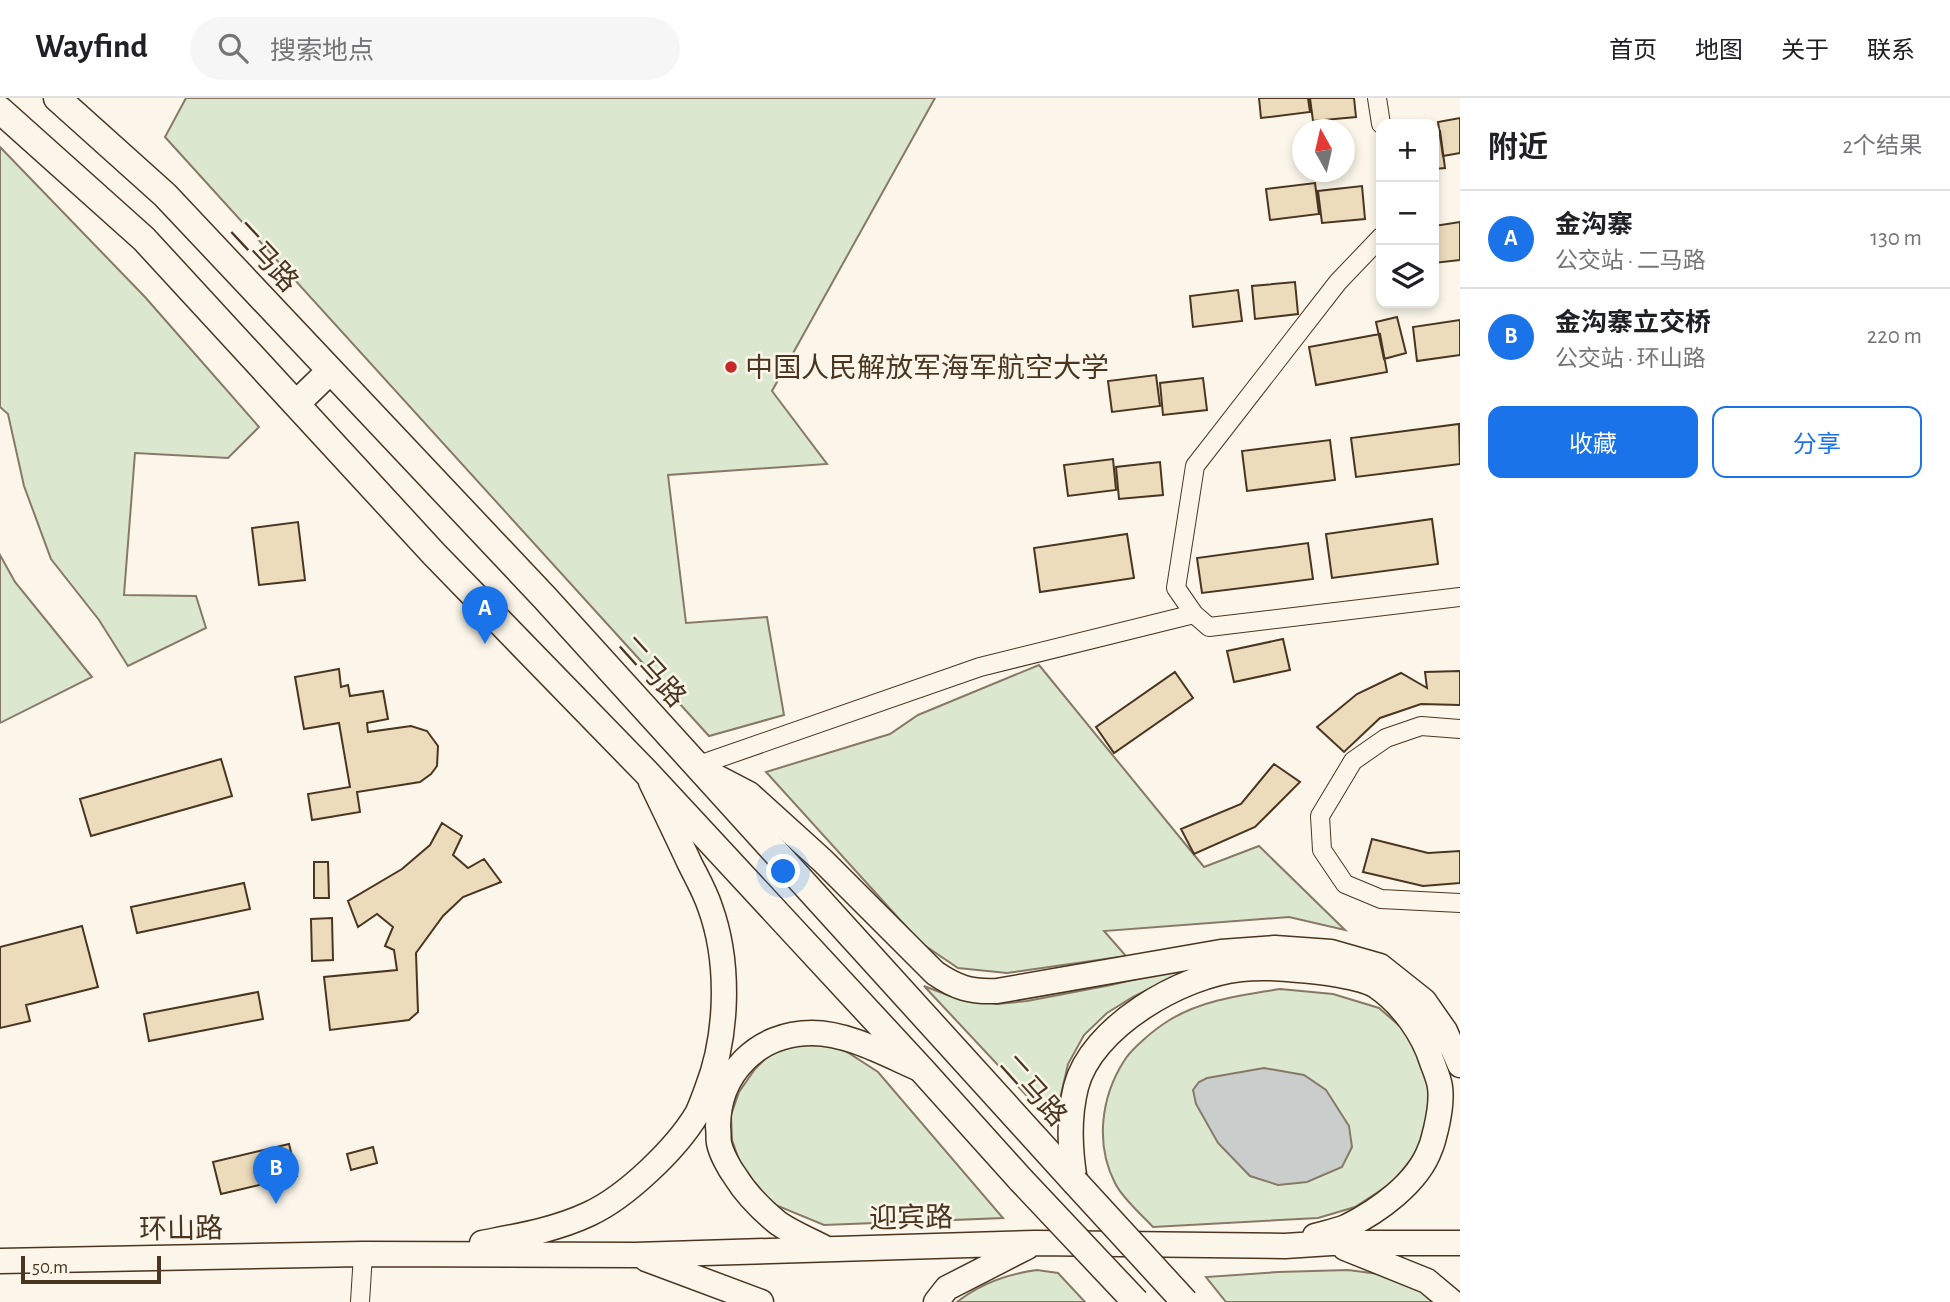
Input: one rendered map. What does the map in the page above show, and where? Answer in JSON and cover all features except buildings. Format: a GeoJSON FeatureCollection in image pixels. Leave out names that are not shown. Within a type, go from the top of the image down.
{"type":"FeatureCollection","features":[{"type":"Feature","properties":{"kind":"main road","name":"二马路"},"geometry":{"type":"LineString","coordinates":[[57,98],[164,195],[545,598],[1185,1302]]}},
{"type":"Feature","properties":{"kind":"main road"},"geometry":{"type":"LineString","coordinates":[[0,110],[144,239],[435,554],[646,772],[1136,1302]]}},
{"type":"Feature","properties":{"kind":"main road"},"geometry":{"type":"LineString","coordinates":[[296,404],[330,371]]}},
{"type":"Feature","properties":{"kind":"main road"},"geometry":{"type":"LineString","coordinates":[[696,766],[749,794],[823,861],[935,973],[953,985],[975,992],[997,991],[1221,952],[1275,948],[1331,952],[1380,966],[1424,1002],[1445,1031],[1460,1065]]}},
{"type":"Feature","properties":{"kind":"main road"},"geometry":{"type":"LineString","coordinates":[[427,1254],[538,1232],[590,1214],[626,1191],[648,1171],[676,1142],[697,1113],[720,1046],[724,1012],[723,970],[710,907],[646,772]]}},
{"type":"Feature","properties":{"kind":"main road"},"geometry":{"type":"LineString","coordinates":[[1075,1182],[1070,1151],[1070,1125],[1076,1086],[1086,1062],[1101,1042],[1160,996],[1206,977],[1239,969],[1327,972],[1374,985],[1400,1007],[1426,1044],[1440,1086],[1440,1115],[1430,1152],[1410,1181],[1380,1207],[1345,1227],[1285,1246]]}},
{"type":"Feature","properties":{"kind":"main road"},"geometry":{"type":"LineString","coordinates":[[825,1248],[780,1224],[750,1197],[733,1174],[719,1143],[719,1112],[725,1088],[741,1064],[761,1046],[787,1035],[813,1033],[840,1036],[922,1070]]}},
{"type":"Feature","properties":{"kind":"main road"},"geometry":{"type":"LineString","coordinates":[[1331,1242],[1427,1281],[1452,1302]]}},
{"type":"Feature","properties":{"kind":"main road","name":"迎宾路"},"geometry":{"type":"LineString","coordinates":[[363,1254],[635,1255],[1035,1243],[1285,1246],[1331,1242],[1460,1243]]}},
{"type":"Feature","properties":{"kind":"main road"},"geometry":{"type":"LineString","coordinates":[[936,1302],[947,1288],[1035,1243]]}},
{"type":"Feature","properties":{"kind":"main road","name":"环山路"},"geometry":{"type":"LineString","coordinates":[[0,1261],[363,1254]]}},
{"type":"Feature","properties":{"kind":"main road"},"geometry":{"type":"LineString","coordinates":[[635,1255],[761,1302]]}},
{"type":"Feature","properties":{"kind":"street"},"geometry":{"type":"LineString","coordinates":[[1377,98],[1380,119]]}},
{"type":"Feature","properties":{"kind":"street"},"geometry":{"type":"LineString","coordinates":[[1376,242],[1338,282],[1195,466],[1176,588],[1194,614],[1209,627],[1460,597]]}},
{"type":"Feature","properties":{"kind":"street"},"geometry":{"type":"LineString","coordinates":[[696,766],[980,667],[1194,614]]}},
{"type":"Feature","properties":{"kind":"street"},"geometry":{"type":"LineString","coordinates":[[1460,729],[1421,726],[1386,738],[1353,761],[1320,816],[1322,850],[1345,884],[1381,899],[1460,903]]}},
{"type":"Feature","properties":{"kind":"street"},"geometry":{"type":"LineString","coordinates":[[360,1302],[363,1254]]}},
{"type":"Feature","properties":{"kind":"green space","name":"中国人民解放军海军航空大学"},"geometry":{"type":"Polygon","coordinates":[[[186,98],[935,98],[772,391],[827,464],[668,475],[686,623],[767,617],[784,715],[709,736],[165,137],[186,98]]]}},
{"type":"Feature","properties":{"kind":"green space"},"geometry":{"type":"Polygon","coordinates":[[[0,147],[145,297],[259,427],[228,458],[135,453],[124,595],[196,596],[206,628],[128,666],[99,620],[51,559],[24,486],[8,414],[0,407],[0,147]]]}},
{"type":"Feature","properties":{"kind":"green space"},"geometry":{"type":"Polygon","coordinates":[[[0,555],[15,582],[92,677],[0,723],[0,555]]]}},
{"type":"Feature","properties":{"kind":"green space"},"geometry":{"type":"Polygon","coordinates":[[[1039,665],[1204,867],[1259,846],[1345,930],[1289,917],[1104,931],[1126,956],[1007,973],[958,968],[921,943],[766,772],[890,734],[918,715],[1039,665]]]}},
{"type":"Feature","properties":{"kind":"green space"},"geometry":{"type":"Polygon","coordinates":[[[1200,964],[1133,997],[1107,1013],[1084,1035],[1068,1064],[1054,1125],[924,986],[950,996],[997,1004],[1111,985],[1200,964]]]}},
{"type":"Feature","properties":{"kind":"green space"},"geometry":{"type":"Polygon","coordinates":[[[1280,989],[1333,994],[1379,1008],[1410,1035],[1426,1072],[1430,1103],[1426,1133],[1412,1158],[1392,1183],[1355,1207],[1318,1218],[1153,1227],[1118,1189],[1105,1153],[1103,1121],[1116,1075],[1127,1056],[1138,1045],[1181,1014],[1222,999],[1280,989]]]}},
{"type":"Feature","properties":{"kind":"green space"},"geometry":{"type":"Polygon","coordinates":[[[819,1044],[844,1050],[878,1072],[1003,1218],[824,1225],[773,1204],[755,1189],[740,1163],[732,1140],[731,1115],[739,1092],[755,1069],[770,1054],[796,1046],[819,1044]]]}},
{"type":"Feature","properties":{"kind":"green space"},"geometry":{"type":"Polygon","coordinates":[[[1037,1270],[1058,1273],[1085,1302],[957,1302],[995,1280],[1037,1270]]]}},
{"type":"Feature","properties":{"kind":"green space"},"geometry":{"type":"Polygon","coordinates":[[[1348,1270],[1387,1275],[1420,1286],[1438,1302],[1226,1302],[1206,1277],[1278,1272],[1348,1270]]]}},
{"type":"Feature","properties":{"kind":"shaded area"},"geometry":{"type":"Polygon","coordinates":[[[1264,1068],[1304,1075],[1326,1090],[1349,1126],[1352,1147],[1342,1167],[1307,1182],[1278,1185],[1250,1176],[1218,1143],[1196,1104],[1193,1090],[1199,1082],[1207,1078],[1264,1068]]]}},
{"type":"Feature","properties":{"kind":"place","name":"中国人民解放军海军航空大学"},"geometry":{"type":"Point","coordinates":[731,367]}},
{"type":"Feature","properties":{"kind":"place","name":"金沟寨"},"geometry":{"type":"Point","coordinates":[485,644]}},
{"type":"Feature","properties":{"kind":"place","name":"金沟寨立交桥"},"geometry":{"type":"Point","coordinates":[276,1204]}}]}
